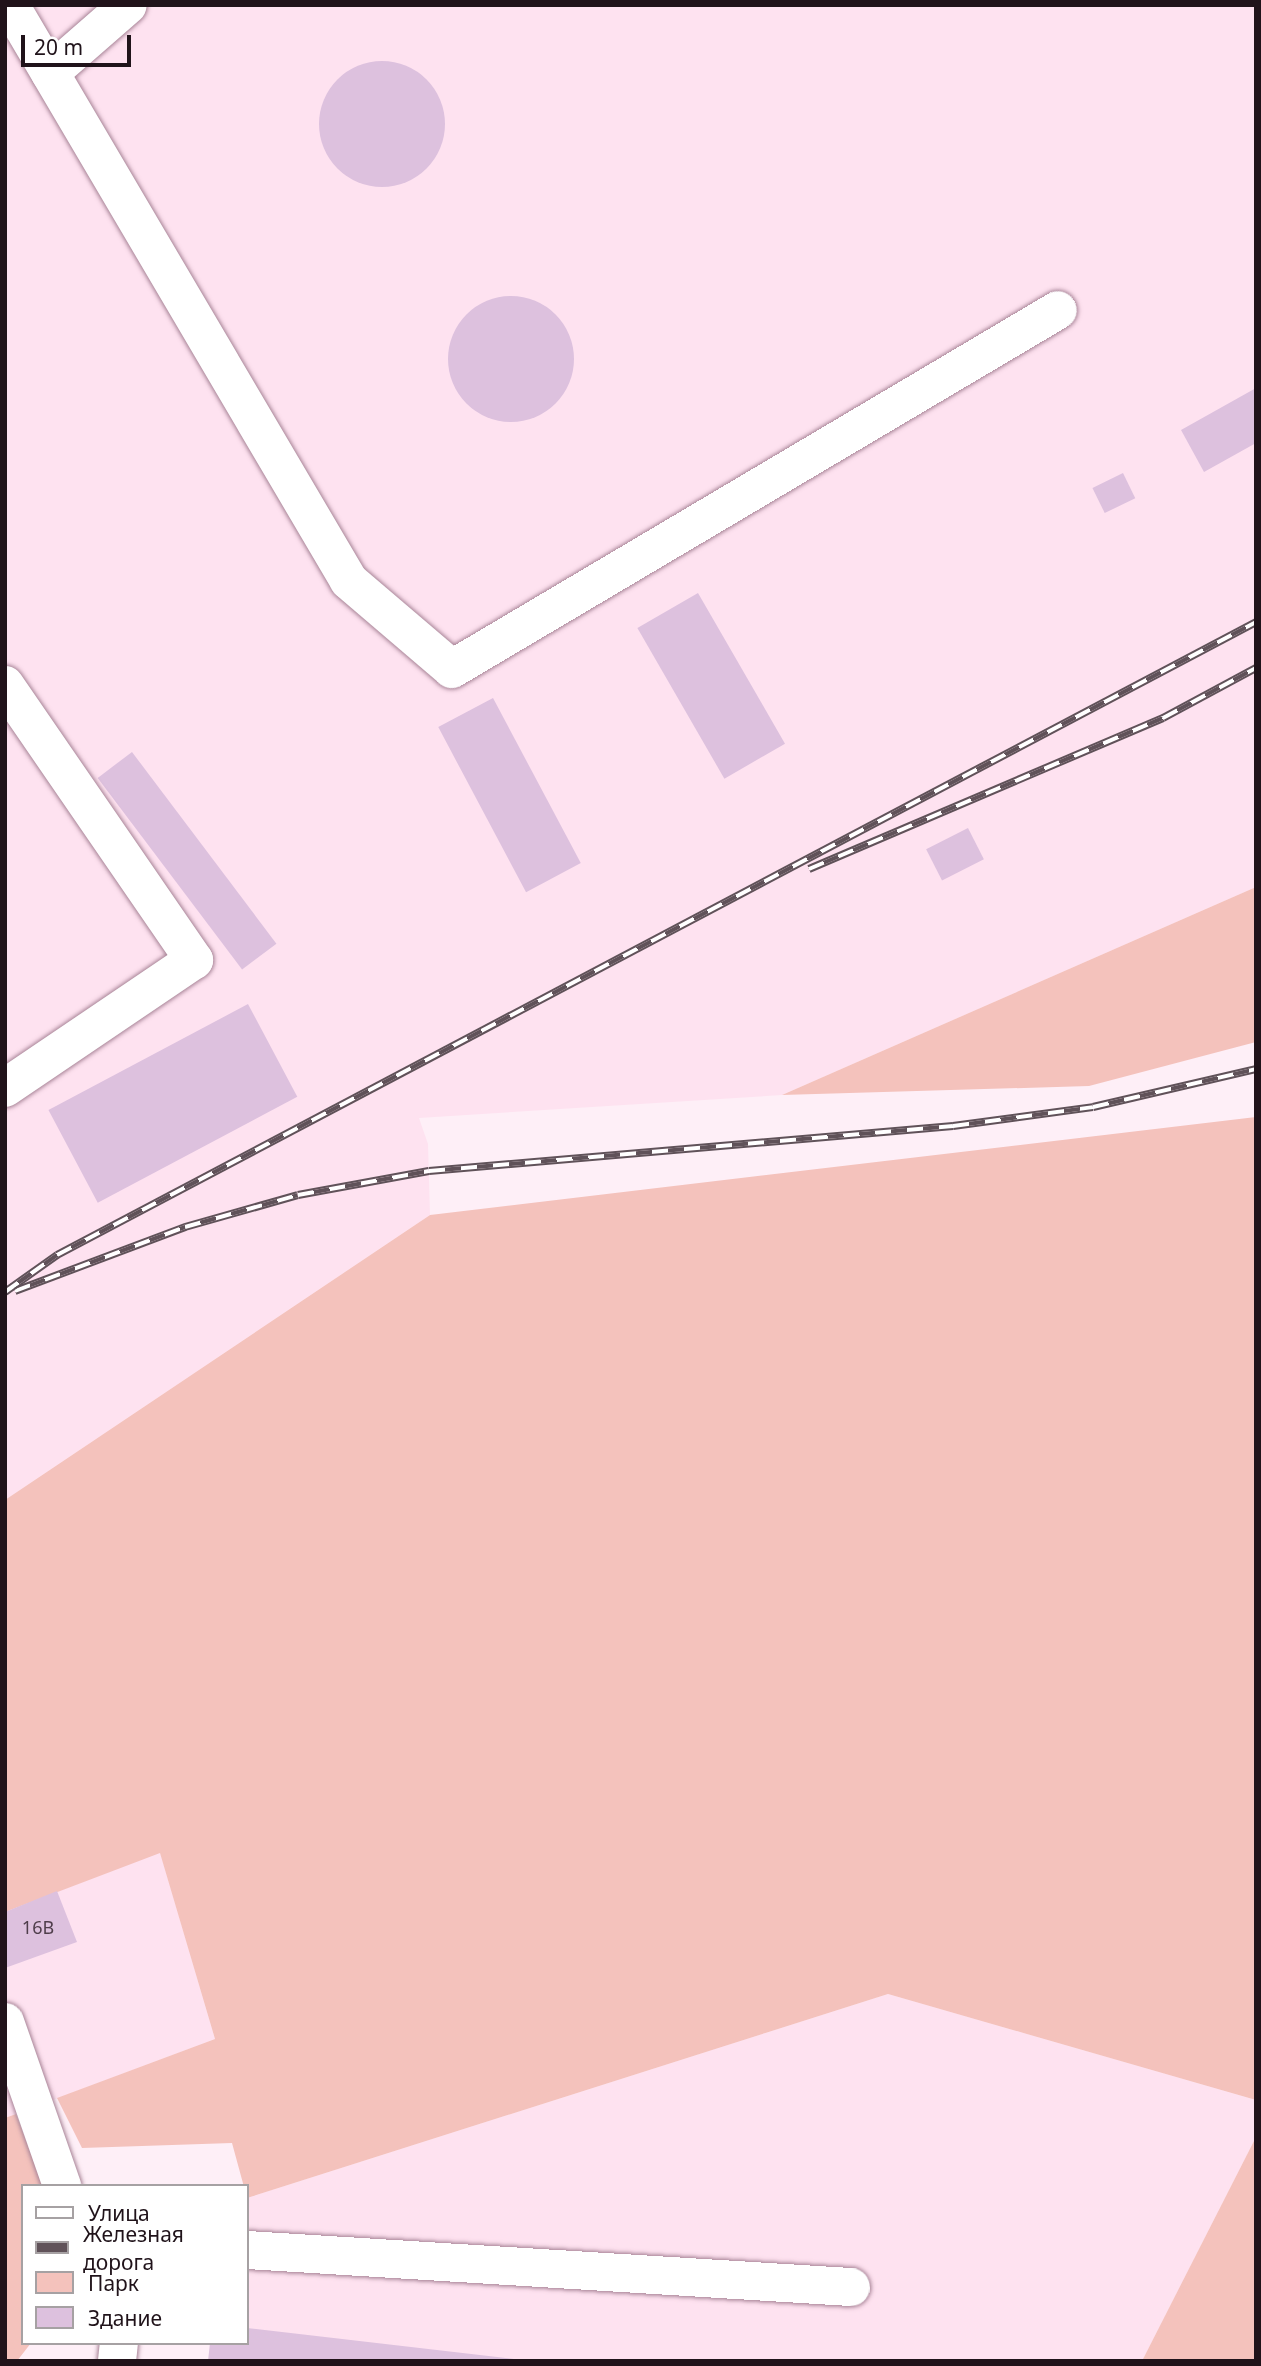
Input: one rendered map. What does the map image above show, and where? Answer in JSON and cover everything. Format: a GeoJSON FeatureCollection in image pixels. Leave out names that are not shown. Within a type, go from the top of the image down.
{"type":"FeatureCollection","features":[{"type":"Feature","properties":{"kind":"lane"},"geometry":{"type":"LineString","coordinates":[[10,5],[349,581],[453,669],[1058,310]]}},
{"type":"Feature","properties":{"kind":"lane"},"geometry":{"type":"LineString","coordinates":[[50,73],[128,5]]}},
{"type":"Feature","properties":{"kind":"lane"},"geometry":{"type":"LineString","coordinates":[[5,685],[194,960],[5,1088]]}},
{"type":"Feature","properties":{"kind":"lane"},"geometry":{"type":"LineString","coordinates":[[5,2022],[61,2184]]}},
{"type":"Feature","properties":{"kind":"lane"},"geometry":{"type":"LineString","coordinates":[[248,2250],[851,2287]]}},
{"type":"Feature","properties":{"kind":"shaded area"},"geometry":{"type":"Polygon","coordinates":[[[5,5],[1256,5],[1256,887],[782,1095],[419,1118],[428,1144],[430,1215],[5,1500],[5,5]]]}},
{"type":"Feature","properties":{"kind":"shaded area"},"geometry":{"type":"Polygon","coordinates":[[[160,1852],[215,2039],[5,2118],[5,1912],[160,1852]]]}},
{"type":"Feature","properties":{"kind":"shaded area"},"geometry":{"type":"Polygon","coordinates":[[[888,1994],[1256,2100],[1256,2137],[1142,2361],[208,2361],[248,2345],[248,2198],[888,1994]]]}},
{"type":"Feature","properties":{"kind":"green space"},"geometry":{"type":"Polygon","coordinates":[[[1256,887],[1256,1042],[1089,1086],[782,1095],[1256,887]]]}},
{"type":"Feature","properties":{"kind":"green space"},"geometry":{"type":"Polygon","coordinates":[[[1256,1117],[1256,2100],[888,1994],[248,2198],[248,2184],[243,2184],[232,2143],[82,2148],[57,2098],[215,2039],[160,1853],[5,1912],[5,1500],[430,1215],[1256,1117]]]}},
{"type":"Feature","properties":{"kind":"green space"},"geometry":{"type":"Polygon","coordinates":[[[16,2114],[42,2184],[21,2184],[21,2345],[29,2345],[17,2361],[5,2361],[5,2118],[16,2114]]]}},
{"type":"Feature","properties":{"kind":"green space"},"geometry":{"type":"Polygon","coordinates":[[[1256,2137],[1256,2361],[1142,2361],[1256,2137]]]}},
{"type":"Feature","properties":{"kind":"building"},"geometry":{"type":"Polygon","coordinates":[[[382,61],[406,66],[427,79],[440,100],[445,124],[440,148],[427,169],[406,182],[382,187],[358,182],[337,169],[324,148],[319,124],[324,100],[337,79],[358,66],[382,61]]]}},
{"type":"Feature","properties":{"kind":"building"},"geometry":{"type":"Polygon","coordinates":[[[511,296],[535,301],[556,314],[569,335],[574,359],[569,383],[556,404],[535,417],[511,422],[487,417],[466,404],[453,383],[448,359],[453,335],[466,314],[487,301],[511,296]]]}},
{"type":"Feature","properties":{"kind":"building"},"geometry":{"type":"Polygon","coordinates":[[[1256,388],[1256,443],[1204,472],[1181,430],[1256,388]]]}},
{"type":"Feature","properties":{"kind":"building"},"geometry":{"type":"Polygon","coordinates":[[[1123,473],[1135,498],[1105,513],[1092,488],[1123,473]]]}},
{"type":"Feature","properties":{"kind":"building"},"geometry":{"type":"Polygon","coordinates":[[[698,593],[785,744],[724,779],[637,628],[698,593]]]}},
{"type":"Feature","properties":{"kind":"building"},"geometry":{"type":"Polygon","coordinates":[[[493,698],[581,863],[526,892],[438,727],[493,698]]]}},
{"type":"Feature","properties":{"kind":"building"},"geometry":{"type":"Polygon","coordinates":[[[132,752],[276,944],[242,970],[98,778],[132,752]]]}},
{"type":"Feature","properties":{"kind":"building"},"geometry":{"type":"Polygon","coordinates":[[[968,828],[984,859],[942,881],[926,849],[968,828]]]}},
{"type":"Feature","properties":{"kind":"building"},"geometry":{"type":"Polygon","coordinates":[[[248,1004],[297,1097],[98,1203],[48,1110],[248,1004]]]}},
{"type":"Feature","properties":{"kind":"building"},"geometry":{"type":"Polygon","coordinates":[[[57,1891],[77,1942],[5,1968],[5,1912],[57,1891]]]}},
{"type":"Feature","properties":{"kind":"building"},"geometry":{"type":"Polygon","coordinates":[[[248,2328],[514,2359],[514,2361],[208,2361],[210,2345],[248,2345],[248,2328]]]}},
{"type":"Feature","properties":{"kind":"railway"},"geometry":{"type":"LineString","coordinates":[[5,1292],[57,1255],[1256,622]]}},
{"type":"Feature","properties":{"kind":"railway"},"geometry":{"type":"LineString","coordinates":[[809,869],[1163,718],[1256,668]]}},
{"type":"Feature","properties":{"kind":"railway"},"geometry":{"type":"LineString","coordinates":[[15,1291],[185,1227],[298,1195],[429,1171],[953,1126],[1093,1107],[1256,1069]]}}]}
